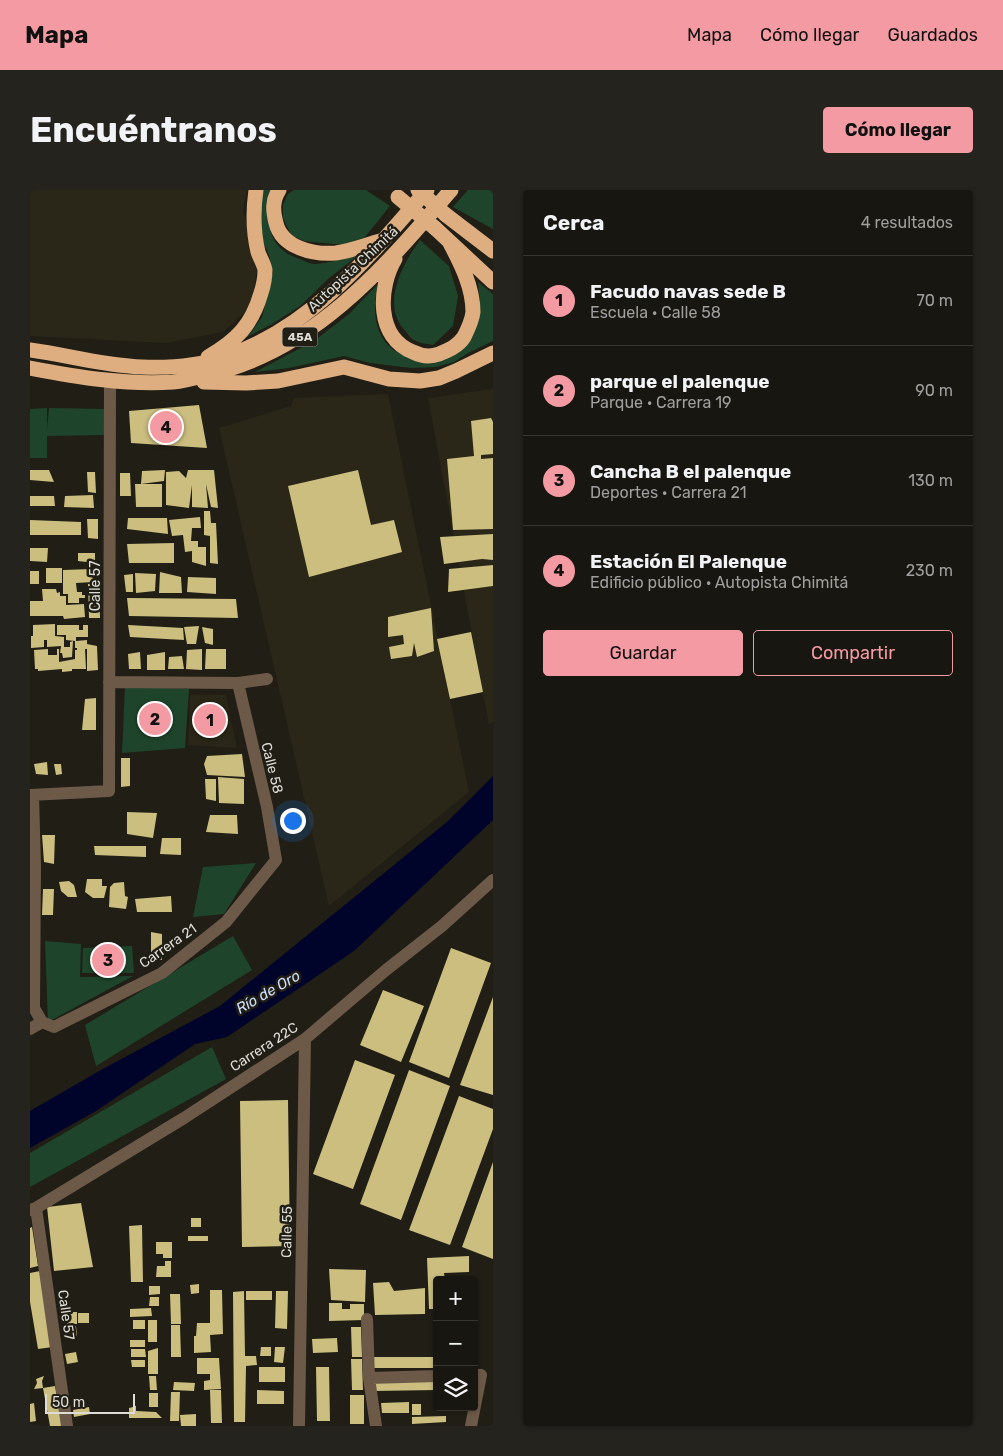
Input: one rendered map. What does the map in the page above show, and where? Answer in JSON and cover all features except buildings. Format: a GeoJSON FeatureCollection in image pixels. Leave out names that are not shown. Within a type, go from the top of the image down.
{"type":"FeatureCollection","features":[{"type":"Feature","properties":{"kind":"highway"},"geometry":{"type":"LineString","coordinates":[[195,364],[222,349],[237,336],[249,322],[257,307],[262,289],[264,270],[255,235],[253,218],[256,190]]}},
{"type":"Feature","properties":{"kind":"highway"},"geometry":{"type":"LineString","coordinates":[[279,190],[275,196],[273,211],[277,228],[286,240],[299,248],[317,252],[336,253],[356,249],[382,240]]}},
{"type":"Feature","properties":{"kind":"highway","name":"45A"},"geometry":{"type":"LineString","coordinates":[[417,196],[427,190]]}},
{"type":"Feature","properties":{"kind":"highway","name":"45A"},"geometry":{"type":"LineString","coordinates":[[432,221],[451,190]]}},
{"type":"Feature","properties":{"kind":"highway"},"geometry":{"type":"LineString","coordinates":[[394,194],[432,221],[450,243],[493,282]]}},
{"type":"Feature","properties":{"kind":"highway"},"geometry":{"type":"LineString","coordinates":[[417,196],[446,214],[493,251]]}},
{"type":"Feature","properties":{"kind":"highway","name":"Autopista Chimitá"},"geometry":{"type":"LineString","coordinates":[[30,350],[112,365],[171,367],[224,358],[253,346],[297,321],[339,285],[382,240],[417,196]]}},
{"type":"Feature","properties":{"kind":"highway","name":"Autopista Chimitá"},"geometry":{"type":"LineString","coordinates":[[30,368],[110,381],[144,383],[175,382],[229,371],[273,352],[334,312],[432,221]]}},
{"type":"Feature","properties":{"kind":"highway"},"geometry":{"type":"LineString","coordinates":[[464,229],[493,242]]}},
{"type":"Feature","properties":{"kind":"highway"},"geometry":{"type":"LineString","coordinates":[[400,250],[388,270],[383,289],[383,308],[387,326],[396,340],[406,350],[434,356],[448,351],[460,342],[469,329],[473,312],[468,281],[450,243]]}},
{"type":"Feature","properties":{"kind":"highway"},"geometry":{"type":"LineString","coordinates":[[175,382],[278,381],[344,367],[389,379],[420,381],[439,378],[456,372],[493,353]]}},
{"type":"Feature","properties":{"kind":"street","name":"Calle 57"},"geometry":{"type":"LineString","coordinates":[[32,794],[109,791],[110,381]]}},
{"type":"Feature","properties":{"kind":"street"},"geometry":{"type":"LineString","coordinates":[[109,682],[238,683],[268,679]]}},
{"type":"Feature","properties":{"kind":"street","name":"Calle 58"},"geometry":{"type":"LineString","coordinates":[[238,683],[276,860]]}},
{"type":"Feature","properties":{"kind":"street"},"geometry":{"type":"LineString","coordinates":[[32,794],[35,866],[34,1008],[48,1024]]}},
{"type":"Feature","properties":{"kind":"street","name":"Carrera 21"},"geometry":{"type":"LineString","coordinates":[[30,1029],[48,1024],[162,973],[226,922],[276,860]]}},
{"type":"Feature","properties":{"kind":"street","name":"Carrera 22C"},"geometry":{"type":"LineString","coordinates":[[33,1209],[184,1118],[305,1039],[386,970],[442,926],[493,880]]}},
{"type":"Feature","properties":{"kind":"street","name":"Calle 55"},"geometry":{"type":"LineString","coordinates":[[299,1426],[305,1039]]}},
{"type":"Feature","properties":{"kind":"street","name":"Calle 57"},"geometry":{"type":"LineString","coordinates":[[33,1209],[67,1426]]}},
{"type":"Feature","properties":{"kind":"street"},"geometry":{"type":"LineString","coordinates":[[367,1318],[369,1378],[376,1426]]}},
{"type":"Feature","properties":{"kind":"street"},"geometry":{"type":"LineString","coordinates":[[369,1378],[433,1376]]}},
{"type":"Feature","properties":{"kind":"street"},"geometry":{"type":"LineString","coordinates":[[471,1426],[473,1411]]}},
{"type":"Feature","properties":{"kind":"shaded area"},"geometry":{"type":"Polygon","coordinates":[[[30,190],[247,190],[243,211],[258,260],[252,306],[223,332],[166,343],[30,336],[30,190]]]}},
{"type":"Feature","properties":{"kind":"shaded area"},"geometry":{"type":"Polygon","coordinates":[[[493,389],[493,721],[489,725],[428,398],[493,389]]]}},
{"type":"Feature","properties":{"kind":"shaded area"},"geometry":{"type":"Polygon","coordinates":[[[388,394],[469,792],[329,906],[219,428],[291,406],[294,398],[388,394]]]}},
{"type":"Feature","properties":{"kind":"shaded area"},"geometry":{"type":"Polygon","coordinates":[[[190,695],[226,695],[237,748],[188,745],[190,695]]]}},
{"type":"Feature","properties":{"kind":"green space"},"geometry":{"type":"Polygon","coordinates":[[[262,190],[271,190],[270,230],[273,239],[286,253],[315,264],[357,256],[328,279],[300,306],[272,324],[243,339],[250,334],[262,317],[273,272],[269,255],[262,239],[260,208],[262,190]]]}},
{"type":"Feature","properties":{"kind":"green space"},"geometry":{"type":"Polygon","coordinates":[[[294,190],[366,190],[390,206],[365,237],[344,245],[304,241],[291,235],[283,218],[283,205],[288,194],[294,190]]]}},
{"type":"Feature","properties":{"kind":"green space"},"geometry":{"type":"Polygon","coordinates":[[[468,190],[493,190],[493,229],[453,207],[468,190]]]}},
{"type":"Feature","properties":{"kind":"green space"},"geometry":{"type":"Polygon","coordinates":[[[420,240],[449,266],[458,296],[453,326],[433,345],[412,339],[398,321],[395,310],[396,285],[407,261],[420,240]]]}},
{"type":"Feature","properties":{"kind":"green space"},"geometry":{"type":"Polygon","coordinates":[[[478,282],[493,294],[493,341],[454,362],[436,367],[411,368],[370,363],[344,356],[289,368],[255,372],[314,341],[349,314],[378,284],[375,302],[376,318],[379,331],[386,343],[408,357],[424,359],[442,358],[480,302],[478,282]]]}},
{"type":"Feature","properties":{"kind":"green space"},"geometry":{"type":"Polygon","coordinates":[[[47,408],[47,430],[49,408],[105,409],[104,435],[47,436],[47,458],[30,458],[30,409],[47,408]]]}},
{"type":"Feature","properties":{"kind":"green space"},"geometry":{"type":"Polygon","coordinates":[[[125,687],[189,689],[185,748],[122,753],[125,687]]]}},
{"type":"Feature","properties":{"kind":"green space"},"geometry":{"type":"Polygon","coordinates":[[[256,863],[224,914],[193,917],[203,867],[256,863]]]}},
{"type":"Feature","properties":{"kind":"green space"},"geometry":{"type":"Polygon","coordinates":[[[233,936],[252,970],[96,1066],[85,1025],[233,936]]]}},
{"type":"Feature","properties":{"kind":"green space"},"geometry":{"type":"Polygon","coordinates":[[[45,941],[81,944],[80,977],[133,976],[48,1022],[45,941]]]}},
{"type":"Feature","properties":{"kind":"green space"},"geometry":{"type":"Polygon","coordinates":[[[132,946],[134,973],[82,973],[83,948],[132,946]]]}},
{"type":"Feature","properties":{"kind":"green space"},"geometry":{"type":"Polygon","coordinates":[[[212,1047],[226,1079],[30,1187],[30,1153],[212,1047]]]}},
{"type":"Feature","properties":{"kind":"water","name":"Río de Oro"},"geometry":{"type":"Polygon","coordinates":[[[493,776],[493,820],[354,951],[227,1037],[195,1044],[96,1111],[30,1148],[30,1111],[101,1070],[220,1006],[447,822],[493,776]]]}},
{"type":"Feature","properties":{"kind":"place","name":"Estación El Palenque"},"geometry":{"type":"Point","coordinates":[166,427]}},
{"type":"Feature","properties":{"kind":"place","name":"parque el palenque"},"geometry":{"type":"Point","coordinates":[155,719]}},
{"type":"Feature","properties":{"kind":"place","name":"Facudo navas sede B"},"geometry":{"type":"Point","coordinates":[210,720]}},
{"type":"Feature","properties":{"kind":"place","name":"Cancha B el palenque"},"geometry":{"type":"Point","coordinates":[108,960]}}]}
